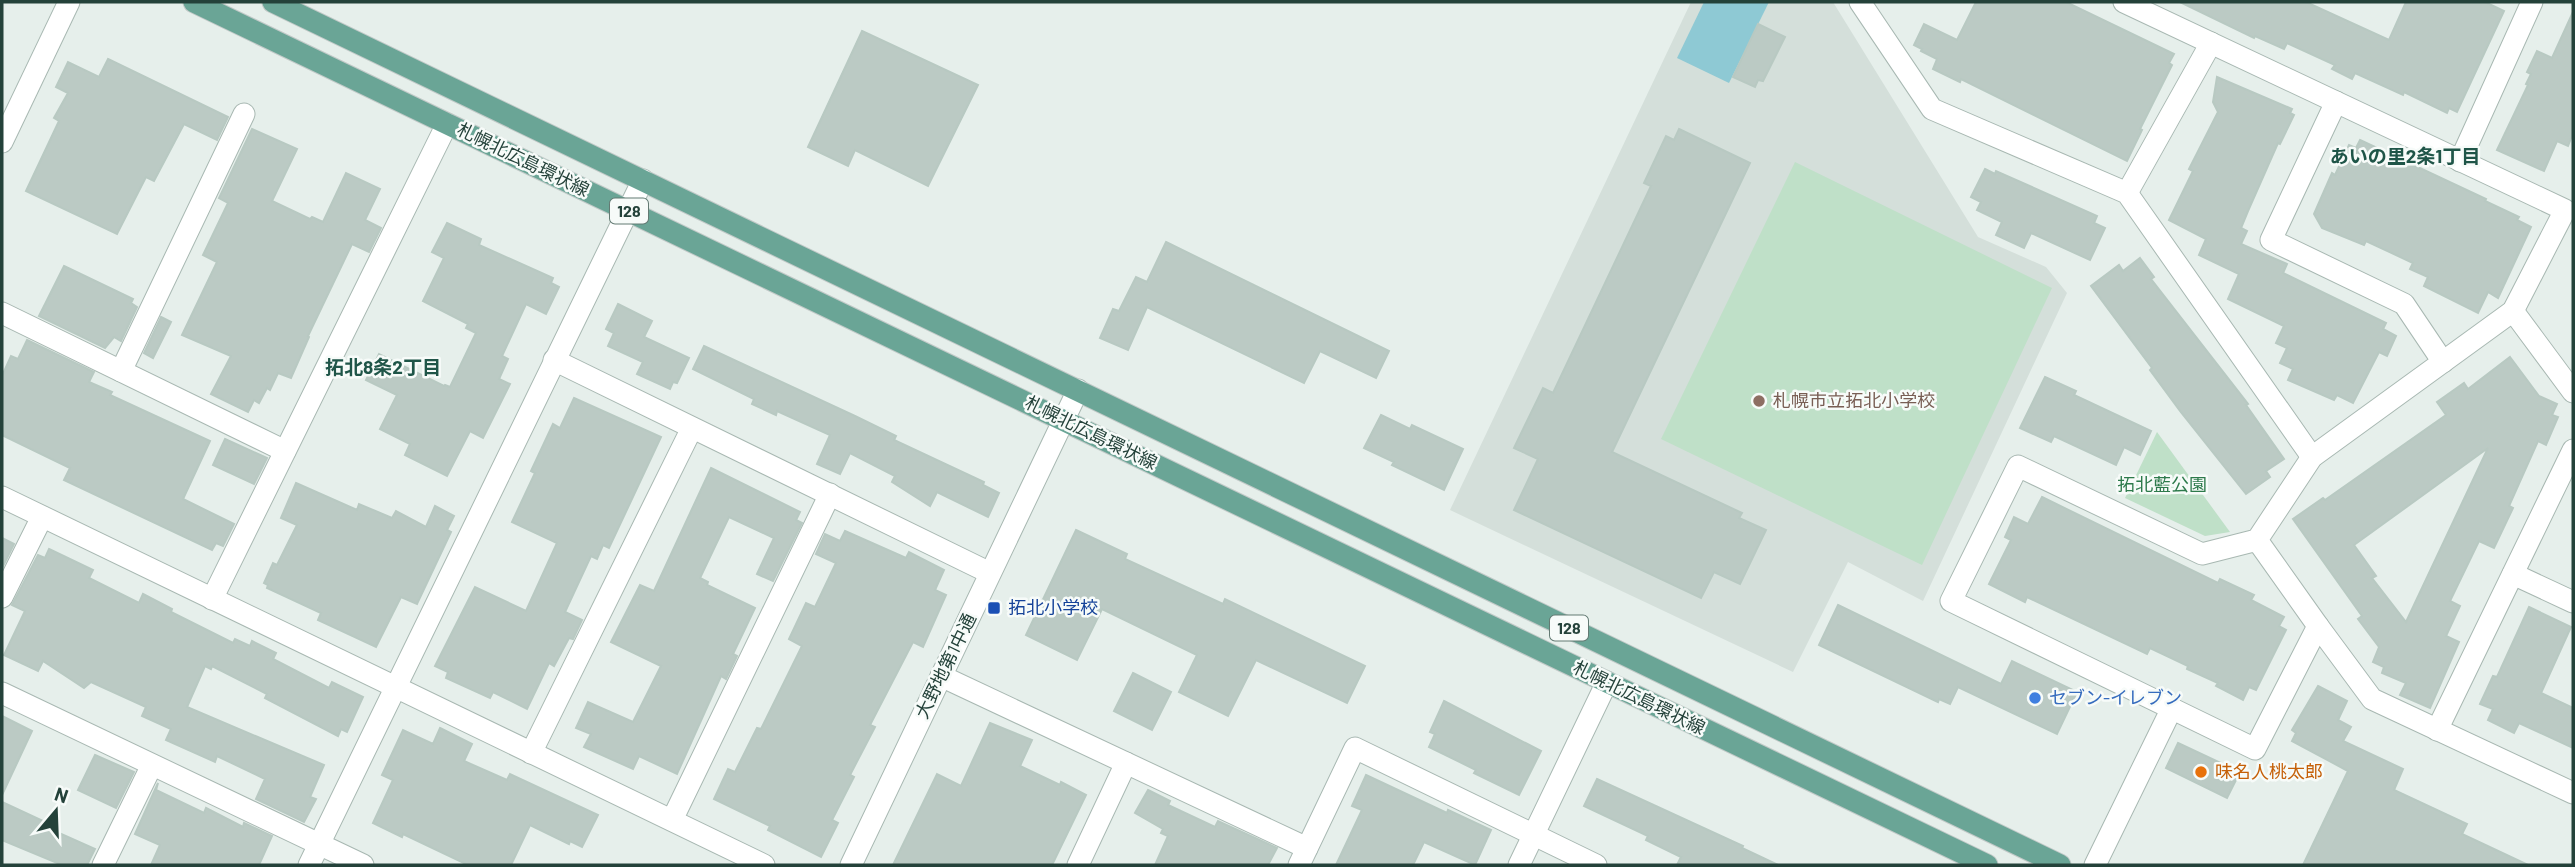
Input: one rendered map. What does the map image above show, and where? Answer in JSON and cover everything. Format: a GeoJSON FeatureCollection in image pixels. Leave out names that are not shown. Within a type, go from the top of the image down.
{"type":"FeatureCollection","features":[{"type":"Feature","properties":{"kind":"main road","name":"札幌北広島環状線"},"geometry":{"type":"LineString","coordinates":[[194,2],[1987,865]]}},
{"type":"Feature","properties":{"kind":"main road","name":"札幌北広島環状線"},"geometry":{"type":"LineString","coordinates":[[273,2],[2060,865]]}},
{"type":"Feature","properties":{"kind":"street"},"geometry":{"type":"LineString","coordinates":[[2,142],[69,2]]}},
{"type":"Feature","properties":{"kind":"street"},"geometry":{"type":"LineString","coordinates":[[1860,2],[1932,109],[2127,193],[2312,457]]}},
{"type":"Feature","properties":{"kind":"street"},"geometry":{"type":"LineString","coordinates":[[2124,2],[2460,161],[2571,206],[2513,311],[2312,457],[2258,540],[2202,554],[2018,466],[1951,601],[2255,749],[2318,626]]}},
{"type":"Feature","properties":{"kind":"street"},"geometry":{"type":"LineString","coordinates":[[2460,161],[2532,2]]}},
{"type":"Feature","properties":{"kind":"street"},"geometry":{"type":"LineString","coordinates":[[2127,193],[2211,43]]}},
{"type":"Feature","properties":{"kind":"street"},"geometry":{"type":"LineString","coordinates":[[2336,102],[2270,240],[2404,304],[2443,362]]}},
{"type":"Feature","properties":{"kind":"street"},"geometry":{"type":"LineString","coordinates":[[121,371],[244,114]]}},
{"type":"Feature","properties":{"kind":"street"},"geometry":{"type":"LineString","coordinates":[[212,599],[447,124]]}},
{"type":"Feature","properties":{"kind":"street"},"geometry":{"type":"LineString","coordinates":[[309,865],[643,180]]}},
{"type":"Feature","properties":{"kind":"street"},"geometry":{"type":"LineString","coordinates":[[2513,311],[2573,392]]}},
{"type":"Feature","properties":{"kind":"street"},"geometry":{"type":"LineString","coordinates":[[2,313],[285,451]]}},
{"type":"Feature","properties":{"kind":"street"},"geometry":{"type":"LineString","coordinates":[[554,360],[990,573]]}},
{"type":"Feature","properties":{"kind":"street","name":"大野地第1中通"},"geometry":{"type":"LineString","coordinates":[[850,865],[1078,390]]}},
{"type":"Feature","properties":{"kind":"street"},"geometry":{"type":"LineString","coordinates":[[531,753],[692,428]]}},
{"type":"Feature","properties":{"kind":"street"},"geometry":{"type":"LineString","coordinates":[[2437,730],[2573,450]]}},
{"type":"Feature","properties":{"kind":"street"},"geometry":{"type":"LineString","coordinates":[[671,820],[830,494]]}},
{"type":"Feature","properties":{"kind":"street"},"geometry":{"type":"LineString","coordinates":[[2,497],[764,865]]}},
{"type":"Feature","properties":{"kind":"street"},"geometry":{"type":"LineString","coordinates":[[2,597],[42,517]]}},
{"type":"Feature","properties":{"kind":"street"},"geometry":{"type":"LineString","coordinates":[[2258,540],[2372,699],[2573,793]]}},
{"type":"Feature","properties":{"kind":"street"},"geometry":{"type":"LineString","coordinates":[[2513,574],[2573,602]]}},
{"type":"Feature","properties":{"kind":"street"},"geometry":{"type":"LineString","coordinates":[[941,676],[1126,763],[1303,857],[1355,748],[1596,865]]}},
{"type":"Feature","properties":{"kind":"street"},"geometry":{"type":"LineString","coordinates":[[1519,865],[1607,682]]}},
{"type":"Feature","properties":{"kind":"street"},"geometry":{"type":"LineString","coordinates":[[2,693],[363,865]]}},
{"type":"Feature","properties":{"kind":"street"},"geometry":{"type":"LineString","coordinates":[[2095,865],[2172,708]]}},
{"type":"Feature","properties":{"kind":"street"},"geometry":{"type":"LineString","coordinates":[[1078,865],[1126,763]]}},
{"type":"Feature","properties":{"kind":"street"},"geometry":{"type":"LineString","coordinates":[[103,865],[152,765]]}},
{"type":"Feature","properties":{"kind":"shaded area","name":"札幌市立拓北小学校"},"geometry":{"type":"Polygon","coordinates":[[[1691,2],[1833,2],[1978,237],[2046,267],[2067,293],[1923,601],[1848,562],[1793,672],[1450,510],[1691,2]]]}},
{"type":"Feature","properties":{"kind":"green space"},"geometry":{"type":"Polygon","coordinates":[[[1795,162],[2052,288],[1922,565],[1661,439],[1795,162]]]}},
{"type":"Feature","properties":{"kind":"green space","name":"拓北藍公園"},"geometry":{"type":"Polygon","coordinates":[[[2157,432],[2230,532],[2205,536],[2125,498],[2157,432]]]}},
{"type":"Feature","properties":{"kind":"water"},"geometry":{"type":"Polygon","coordinates":[[[1704,2],[1769,2],[1729,83],[1677,58],[1704,2]]]}},
{"type":"Feature","properties":{"kind":"building"},"geometry":{"type":"Polygon","coordinates":[[[1976,2],[2066,2],[2174,54],[2169,63],[2172,65],[2127,161],[1961,79],[1960,82],[1933,69],[1937,59],[1914,45],[1924,24],[1957,40],[1976,2]]]}},
{"type":"Feature","properties":{"kind":"building"},"geometry":{"type":"Polygon","coordinates":[[[2180,2],[2306,2],[2389,40],[2406,2],[2485,2],[2504,11],[2457,112],[2449,108],[2447,113],[2404,92],[2403,95],[2355,73],[2352,79],[2332,69],[2335,65],[2287,43],[2284,49],[2255,36],[2254,38],[2180,2]]]}},
{"type":"Feature","properties":{"kind":"building"},"geometry":{"type":"Polygon","coordinates":[[[2573,12],[2573,133],[2568,146],[2557,141],[2544,171],[2497,150],[2528,85],[2526,84],[2531,74],[2527,72],[2537,51],[2552,58],[2573,12]]]}},
{"type":"Feature","properties":{"kind":"building"},"geometry":{"type":"Polygon","coordinates":[[[1758,24],[1785,37],[1763,81],[1758,80],[1755,87],[1733,77],[1758,24]]]}},
{"type":"Feature","properties":{"kind":"building"},"geometry":{"type":"Polygon","coordinates":[[[862,31],[978,85],[928,186],[855,150],[848,166],[808,147],[862,31]]]}},
{"type":"Feature","properties":{"kind":"building"},"geometry":{"type":"Polygon","coordinates":[[[108,59],[228,117],[217,140],[184,124],[154,181],[146,177],[117,234],[26,191],[59,121],[54,118],[68,93],[56,87],[68,62],[99,77],[108,59]]]}},
{"type":"Feature","properties":{"kind":"building"},"geometry":{"type":"Polygon","coordinates":[[[2217,77],[2292,109],[2290,113],[2294,115],[2280,144],[2278,143],[2241,228],[2247,231],[2241,244],[2287,264],[2283,273],[2386,323],[2383,329],[2396,336],[2387,356],[2379,352],[2353,403],[2337,395],[2334,400],[2288,380],[2293,369],[2280,363],[2287,348],[2276,343],[2284,326],[2228,299],[2239,274],[2199,255],[2206,239],[2169,220],[2193,171],[2189,169],[2218,112],[2213,102],[2217,77]]]}},
{"type":"Feature","properties":{"kind":"building"},"geometry":{"type":"Polygon","coordinates":[[[252,129],[297,149],[272,201],[310,219],[312,217],[323,222],[346,173],[380,189],[365,220],[381,228],[369,252],[352,244],[291,378],[278,373],[270,390],[267,388],[259,403],[254,400],[248,412],[211,394],[231,356],[182,335],[217,262],[203,255],[228,203],[219,198],[252,129]]]}},
{"type":"Feature","properties":{"kind":"building"},"geometry":{"type":"Polygon","coordinates":[[[1679,129],[1750,163],[1612,452],[1742,513],[1739,518],[1766,530],[1740,584],[1714,572],[1701,598],[1514,510],[1538,459],[1514,448],[1543,388],[1553,393],[1651,186],[1644,183],[1666,136],[1674,140],[1679,129]]]}},
{"type":"Feature","properties":{"kind":"building"},"geometry":{"type":"Polygon","coordinates":[[[2360,140],[2486,199],[2485,201],[2519,217],[2517,220],[2531,227],[2498,298],[2488,292],[2478,313],[2424,286],[2428,277],[2410,269],[2413,263],[2366,241],[2364,245],[2322,228],[2314,214],[2332,173],[2335,175],[2349,145],[2356,148],[2360,140]]]}},
{"type":"Feature","properties":{"kind":"building"},"geometry":{"type":"Polygon","coordinates":[[[1985,169],[1995,174],[1996,171],[2097,216],[2094,223],[2105,228],[2090,260],[2031,233],[2024,248],[1996,235],[2002,222],[1977,210],[1981,202],[1971,197],[1985,169]]]}},
{"type":"Feature","properties":{"kind":"building"},"geometry":{"type":"Polygon","coordinates":[[[447,223],[481,239],[479,245],[553,278],[551,283],[559,287],[546,314],[526,304],[502,356],[508,359],[499,379],[510,384],[483,438],[470,431],[447,476],[405,455],[410,444],[380,429],[397,395],[366,380],[379,354],[450,387],[476,333],[466,328],[468,324],[423,301],[444,258],[432,252],[447,223]]]}},
{"type":"Feature","properties":{"kind":"building"},"geometry":{"type":"Polygon","coordinates":[[[1166,242],[1389,351],[1376,378],[1320,351],[1304,383],[1147,307],[1128,350],[1100,338],[1113,309],[1119,311],[1136,277],[1147,282],[1166,242]]]}},
{"type":"Feature","properties":{"kind":"building"},"geometry":{"type":"Polygon","coordinates":[[[2140,258],[2154,277],[2151,279],[2248,404],[2246,405],[2284,459],[2266,471],[2270,477],[2246,494],[2180,411],[2150,370],[2152,368],[2091,286],[2119,265],[2123,271],[2140,258]]]}},
{"type":"Feature","properties":{"kind":"building"},"geometry":{"type":"Polygon","coordinates":[[[64,266],[133,299],[131,303],[137,307],[121,341],[114,337],[105,348],[39,316],[64,266]]]}},
{"type":"Feature","properties":{"kind":"building"},"geometry":{"type":"Polygon","coordinates":[[[618,304],[652,321],[644,337],[689,358],[677,383],[673,382],[670,389],[637,374],[643,362],[608,346],[614,333],[606,329],[618,304]]]}},
{"type":"Feature","properties":{"kind":"building"},"geometry":{"type":"Polygon","coordinates":[[[161,317],[171,322],[153,358],[144,353],[161,317]]]}},
{"type":"Feature","properties":{"kind":"building"},"geometry":{"type":"Polygon","coordinates":[[[27,340],[94,372],[89,382],[112,392],[110,395],[210,441],[183,499],[234,524],[223,546],[216,543],[212,550],[64,480],[70,468],[2,435],[2,376],[11,356],[18,359],[27,340]]]}},
{"type":"Feature","properties":{"kind":"building"},"geometry":{"type":"Polygon","coordinates":[[[704,346],[855,416],[896,436],[894,440],[984,482],[983,485],[999,493],[988,517],[937,492],[930,506],[892,482],[895,476],[850,453],[840,474],[817,464],[830,435],[777,411],[776,415],[752,404],[754,399],[693,369],[704,346]]]}},
{"type":"Feature","properties":{"kind":"building"},"geometry":{"type":"Polygon","coordinates":[[[2510,357],[2539,396],[2557,404],[2552,415],[2558,417],[2546,445],[2538,441],[2509,506],[2513,508],[2494,548],[2479,541],[2450,601],[2460,606],[2446,636],[2459,642],[2430,708],[2400,695],[2406,683],[2382,673],[2384,667],[2373,662],[2379,647],[2358,619],[2362,616],[2293,519],[2323,498],[2325,500],[2446,415],[2437,402],[2464,383],[2468,389],[2510,357]],[[2488,448],[2354,545],[2376,576],[2372,578],[2406,622],[2488,448]]]}},
{"type":"Feature","properties":{"kind":"building"},"geometry":{"type":"Polygon","coordinates":[[[2045,377],[2076,391],[2074,395],[2151,431],[2140,455],[2124,447],[2116,465],[2054,436],[2051,442],[2020,428],[2045,377]]]}},
{"type":"Feature","properties":{"kind":"building"},"geometry":{"type":"Polygon","coordinates":[[[574,398],[661,437],[609,548],[603,545],[597,559],[591,556],[565,612],[582,620],[573,639],[569,638],[554,666],[549,663],[527,709],[493,692],[490,698],[446,678],[448,672],[435,666],[475,587],[526,611],[557,543],[512,522],[535,473],[531,471],[553,424],[560,428],[574,398]]]}},
{"type":"Feature","properties":{"kind":"building"},"geometry":{"type":"Polygon","coordinates":[[[1381,415],[1410,429],[1412,425],[1463,449],[1444,490],[1364,448],[1381,415]]]}},
{"type":"Feature","properties":{"kind":"building"},"geometry":{"type":"Polygon","coordinates":[[[225,439],[267,458],[254,484],[213,465],[225,439]]]}},
{"type":"Feature","properties":{"kind":"building"},"geometry":{"type":"Polygon","coordinates":[[[711,468],[800,512],[796,520],[802,523],[773,581],[757,574],[774,538],[729,517],[700,578],[708,582],[707,585],[755,608],[733,654],[737,656],[726,679],[721,676],[677,774],[639,756],[633,769],[584,747],[591,734],[576,728],[588,702],[633,722],[661,666],[611,642],[640,585],[654,591],[711,468]]]}},
{"type":"Feature","properties":{"kind":"building"},"geometry":{"type":"Polygon","coordinates":[[[296,483],[357,510],[359,504],[392,518],[396,511],[426,527],[435,506],[454,516],[447,530],[451,532],[417,604],[401,597],[376,647],[318,620],[321,613],[267,588],[268,585],[264,583],[273,563],[277,565],[297,525],[281,518],[296,483]]]}},
{"type":"Feature","properties":{"kind":"building"},"geometry":{"type":"Polygon","coordinates":[[[2042,497],[2218,583],[2220,579],[2254,595],[2251,600],[2284,617],[2279,626],[2286,630],[2256,690],[2249,687],[2243,700],[2216,686],[2218,683],[2187,669],[2188,666],[2150,648],[2147,654],[2027,597],[2025,602],[1989,584],[2011,540],[2005,537],[2014,517],[2028,524],[2042,497]]]}},
{"type":"Feature","properties":{"kind":"building"},"geometry":{"type":"Polygon","coordinates":[[[1076,530],[1127,554],[1125,559],[1223,604],[1225,599],[1365,666],[1347,703],[1256,660],[1228,716],[1179,692],[1197,655],[1102,609],[1077,660],[1026,635],[1076,530]]]}},
{"type":"Feature","properties":{"kind":"building"},"geometry":{"type":"Polygon","coordinates":[[[845,531],[906,558],[909,552],[944,570],[935,590],[946,595],[923,647],[913,642],[870,725],[875,727],[850,775],[854,777],[832,820],[838,823],[821,857],[768,830],[770,826],[714,799],[728,769],[735,772],[757,728],[761,729],[802,646],[789,639],[806,603],[815,607],[836,563],[816,554],[825,534],[840,541],[845,531]]]}},
{"type":"Feature","properties":{"kind":"building"},"geometry":{"type":"Polygon","coordinates":[[[2,538],[14,544],[2,568],[2,538]]]}},
{"type":"Feature","properties":{"kind":"building"},"geometry":{"type":"Polygon","coordinates":[[[49,549],[93,570],[89,578],[139,603],[143,594],[172,609],[171,612],[233,643],[235,639],[250,646],[252,641],[276,653],[273,659],[329,688],[332,682],[363,697],[347,732],[341,729],[338,736],[265,698],[267,694],[212,666],[211,669],[205,666],[187,707],[324,765],[310,797],[316,799],[304,822],[256,799],[265,779],[217,756],[215,762],[166,740],[171,729],[142,716],[146,707],[91,682],[84,688],[43,661],[38,671],[4,655],[25,611],[12,605],[38,555],[45,558],[49,549]]]}},
{"type":"Feature","properties":{"kind":"building"},"geometry":{"type":"Polygon","coordinates":[[[1838,605],[2001,684],[2012,661],[2077,692],[2057,734],[1958,687],[1950,704],[1939,699],[1938,702],[1819,645],[1838,605]]]}},
{"type":"Feature","properties":{"kind":"building"},"geometry":{"type":"Polygon","coordinates":[[[2529,607],[2571,627],[2541,693],[2573,708],[2573,748],[2519,723],[2514,733],[2488,720],[2493,709],[2480,704],[2493,676],[2497,677],[2529,607]]]}},
{"type":"Feature","properties":{"kind":"building"},"geometry":{"type":"Polygon","coordinates":[[[1133,673],[1171,692],[1152,730],[1114,711],[1133,673]]]}},
{"type":"Feature","properties":{"kind":"building"},"geometry":{"type":"Polygon","coordinates":[[[2318,686],[2347,701],[2338,720],[2351,727],[2343,741],[2403,769],[2394,790],[2467,824],[2462,834],[2528,865],[2303,865],[2348,771],[2292,741],[2296,733],[2292,730],[2318,686]]]}},
{"type":"Feature","properties":{"kind":"building"},"geometry":{"type":"Polygon","coordinates":[[[1444,701],[1541,751],[1519,795],[1429,747],[1435,734],[1430,732],[1444,701]]]}},
{"type":"Feature","properties":{"kind":"building"},"geometry":{"type":"Polygon","coordinates":[[[2,716],[32,731],[2,795],[2,716]]]}},
{"type":"Feature","properties":{"kind":"building"},"geometry":{"type":"Polygon","coordinates":[[[990,723],[1032,740],[1020,766],[1086,795],[1052,865],[893,865],[937,774],[961,786],[990,723]]]}},
{"type":"Feature","properties":{"kind":"building"},"geometry":{"type":"Polygon","coordinates":[[[440,728],[472,744],[464,761],[507,780],[510,774],[598,815],[582,847],[570,841],[569,844],[530,825],[511,865],[468,865],[373,823],[393,780],[382,775],[403,730],[433,744],[440,728]]]}},
{"type":"Feature","properties":{"kind":"building"},"geometry":{"type":"Polygon","coordinates":[[[2178,743],[2240,772],[2227,798],[2166,768],[2178,743]]]}},
{"type":"Feature","properties":{"kind":"building"},"geometry":{"type":"Polygon","coordinates":[[[95,755],[134,772],[116,808],[78,790],[95,755]]]}},
{"type":"Feature","properties":{"kind":"building"},"geometry":{"type":"Polygon","coordinates":[[[1366,775],[1447,813],[1448,810],[1491,830],[1475,865],[1424,842],[1413,865],[1336,865],[1362,810],[1352,806],[1366,775]]]}},
{"type":"Feature","properties":{"kind":"building"},"geometry":{"type":"Polygon","coordinates":[[[1597,779],[1743,846],[1742,848],[1778,865],[1677,865],[1681,857],[1646,840],[1648,836],[1584,806],[1597,779]]]}},
{"type":"Feature","properties":{"kind":"building"},"geometry":{"type":"Polygon","coordinates":[[[158,783],[156,790],[204,813],[206,808],[243,827],[244,823],[272,836],[259,865],[151,865],[160,845],[135,834],[158,783]]]}},
{"type":"Feature","properties":{"kind":"building"},"geometry":{"type":"Polygon","coordinates":[[[1148,790],[1170,801],[1168,805],[1215,827],[1218,821],[1277,848],[1268,865],[1155,865],[1168,836],[1161,833],[1163,829],[1135,813],[1148,790]]]}},
{"type":"Feature","properties":{"kind":"building"},"geometry":{"type":"Polygon","coordinates":[[[2,802],[43,821],[41,825],[95,849],[87,865],[62,865],[2,840],[2,802]]]}},
{"type":"Feature","properties":{"kind":"place","name":"札幌市立拓北小学校"},"geometry":{"type":"Point","coordinates":[1759,401]}},
{"type":"Feature","properties":{"kind":"place","name":"拓北小学校"},"geometry":{"type":"Point","coordinates":[994,608]}},
{"type":"Feature","properties":{"kind":"place","name":"セブン-イレブン"},"geometry":{"type":"Point","coordinates":[2035,698]}},
{"type":"Feature","properties":{"kind":"place","name":"味名人桃太郎"},"geometry":{"type":"Point","coordinates":[2201,772]}},
{"type":"Feature","properties":{"kind":"district","name":"あいの里2条1丁目"},"geometry":{"type":"Point","coordinates":[2405,156]}},
{"type":"Feature","properties":{"kind":"district","name":"拓北8条2丁目"},"geometry":{"type":"Point","coordinates":[383,367]}}]}
